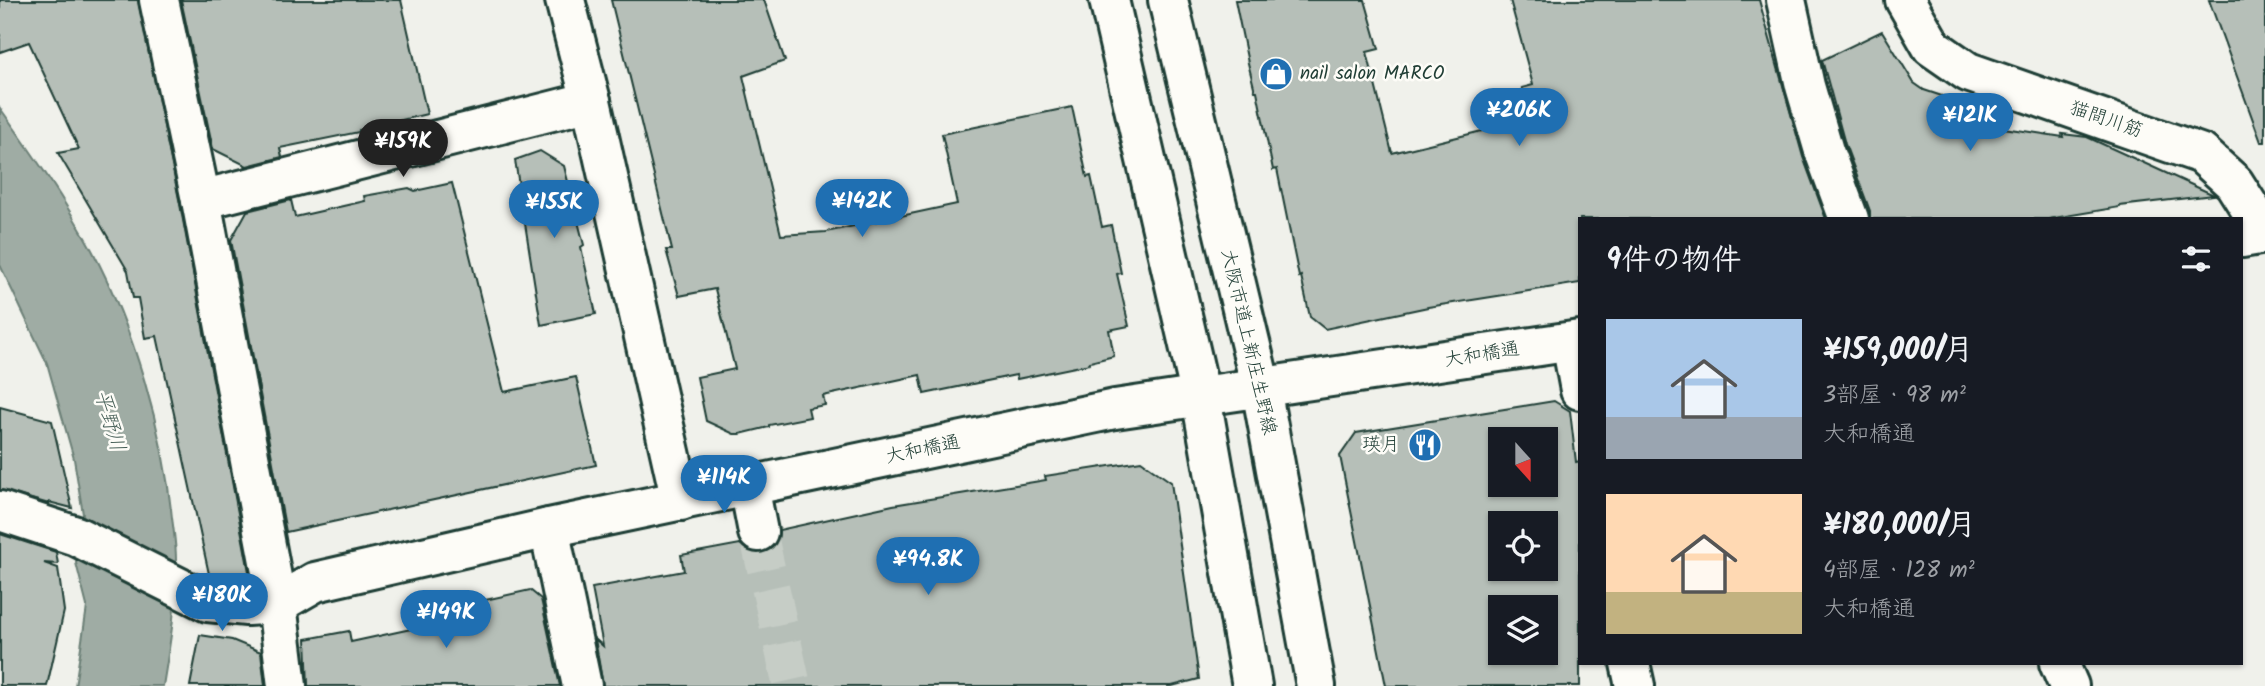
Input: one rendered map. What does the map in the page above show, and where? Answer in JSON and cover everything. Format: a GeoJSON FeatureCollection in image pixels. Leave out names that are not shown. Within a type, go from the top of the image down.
{"type":"FeatureCollection","features":[{"type":"Feature","properties":{"kind":"street"},"geometry":{"type":"LineString","coordinates":[[159,0],[201,200],[277,604],[287,686]]}},
{"type":"Feature","properties":{"kind":"street"},"geometry":{"type":"LineString","coordinates":[[565,0],[591,101],[681,501]]}},
{"type":"Feature","properties":{"kind":"street"},"geometry":{"type":"LineString","coordinates":[[1109,0],[1201,397],[1252,686]]}},
{"type":"Feature","properties":{"kind":"street","name":"大阪市道上新庄生野線"},"geometry":{"type":"LineString","coordinates":[[1168,0],[1261,388],[1316,686]]}},
{"type":"Feature","properties":{"kind":"street"},"geometry":{"type":"LineString","coordinates":[[1786,0],[1805,86],[1824,151],[1848,217]]}},
{"type":"Feature","properties":{"kind":"street","name":"猫間川筋"},"geometry":{"type":"LineString","coordinates":[[1905,0],[1932,47],[1968,72],[2202,154],[2234,183],[2265,233]]}},
{"type":"Feature","properties":{"kind":"street"},"geometry":{"type":"LineString","coordinates":[[201,200],[591,101]]}},
{"type":"Feature","properties":{"kind":"street"},"geometry":{"type":"LineString","coordinates":[[2243,238],[2265,233]]}},
{"type":"Feature","properties":{"kind":"street"},"geometry":{"type":"LineString","coordinates":[[1576,341],[1578,366]]}},
{"type":"Feature","properties":{"kind":"street","name":"大和橋通"},"geometry":{"type":"LineString","coordinates":[[277,604],[315,582],[548,528],[1115,409],[1576,341]]}},
{"type":"Feature","properties":{"kind":"street"},"geometry":{"type":"LineString","coordinates":[[749,486],[758,532]]}},
{"type":"Feature","properties":{"kind":"street"},"geometry":{"type":"LineString","coordinates":[[0,511],[76,536],[208,602],[247,606],[277,604]]}},
{"type":"Feature","properties":{"kind":"street"},"geometry":{"type":"LineString","coordinates":[[548,528],[582,686]]}},
{"type":"Feature","properties":{"kind":"street"},"geometry":{"type":"LineString","coordinates":[[1630,665],[1635,686]]}},
{"type":"Feature","properties":{"kind":"street"},"geometry":{"type":"LineString","coordinates":[[2060,665],[2069,686]]}},
{"type":"Feature","properties":{"kind":"water","name":"平野川"},"geometry":{"type":"Polygon","coordinates":[[[0,108],[71,213],[92,250],[121,313],[154,415],[168,484],[176,550],[174,608],[163,686],[75,686],[87,606],[76,563],[83,514],[74,459],[47,363],[0,265],[0,108]]]}},
{"type":"Feature","properties":{"kind":"building"},"geometry":{"type":"Polygon","coordinates":[[[0,0],[138,0],[180,204],[250,577],[209,574],[157,336],[145,338],[138,298],[133,298],[128,271],[58,153],[79,149],[29,42],[0,52],[0,0]]]}},
{"type":"Feature","properties":{"kind":"building"},"geometry":{"type":"Polygon","coordinates":[[[181,0],[401,0],[427,114],[359,132],[280,148],[282,157],[247,166],[213,149],[181,0]]]}},
{"type":"Feature","properties":{"kind":"building"},"geometry":{"type":"Polygon","coordinates":[[[611,0],[764,0],[785,61],[743,76],[781,235],[826,232],[957,204],[942,134],[1072,107],[1087,177],[1091,176],[1102,227],[1111,225],[1121,273],[1117,274],[1129,326],[1109,330],[1114,356],[1090,364],[1017,379],[1016,375],[924,394],[920,375],[823,396],[825,405],[808,408],[810,417],[740,434],[734,434],[706,421],[697,377],[735,369],[715,289],[679,296],[666,250],[672,250],[611,0]]]}},
{"type":"Feature","properties":{"kind":"building"},"geometry":{"type":"Polygon","coordinates":[[[1235,0],[1365,0],[1379,49],[1367,52],[1392,153],[1531,119],[1522,88],[1533,85],[1510,0],[1759,0],[1803,157],[1825,217],[1578,217],[1578,283],[1428,307],[1325,329],[1310,317],[1277,169],[1273,170],[1257,91],[1248,63],[1235,0]]]}},
{"type":"Feature","properties":{"kind":"building"},"geometry":{"type":"Polygon","coordinates":[[[2209,0],[2265,0],[2265,142],[2261,142],[2209,0]]]}},
{"type":"Feature","properties":{"kind":"building"},"geometry":{"type":"Polygon","coordinates":[[[1882,31],[1914,83],[1924,90],[1981,109],[1984,125],[2063,137],[2062,134],[2087,137],[2214,195],[2120,206],[2060,217],[1870,217],[1845,144],[1822,60],[1882,31]]]}},
{"type":"Feature","properties":{"kind":"building"},"geometry":{"type":"Polygon","coordinates":[[[540,151],[564,166],[584,245],[581,247],[596,314],[541,325],[515,160],[540,151]]]}},
{"type":"Feature","properties":{"kind":"building"},"geometry":{"type":"Polygon","coordinates":[[[452,183],[504,392],[576,377],[596,465],[286,532],[231,240],[247,211],[291,200],[295,217],[365,201],[364,196],[409,188],[415,191],[452,183]]]}},
{"type":"Feature","properties":{"kind":"building"},"geometry":{"type":"Polygon","coordinates":[[[1554,401],[1570,411],[1578,462],[1580,686],[1386,686],[1340,456],[1356,433],[1554,401]]]}},
{"type":"Feature","properties":{"kind":"building"},"geometry":{"type":"Polygon","coordinates":[[[0,407],[52,421],[72,508],[0,490],[0,407]]]}},
{"type":"Feature","properties":{"kind":"building"},"geometry":{"type":"Polygon","coordinates":[[[1141,461],[1171,482],[1199,679],[1172,686],[603,686],[595,639],[603,646],[592,588],[684,571],[681,555],[740,544],[750,552],[763,553],[773,548],[778,540],[779,530],[893,505],[1046,480],[1045,476],[1141,461]]]}},
{"type":"Feature","properties":{"kind":"building"},"geometry":{"type":"Polygon","coordinates":[[[0,534],[56,552],[58,564],[44,563],[58,568],[64,611],[47,686],[0,686],[0,534]]]}},
{"type":"Feature","properties":{"kind":"building"},"geometry":{"type":"Polygon","coordinates":[[[530,590],[541,599],[560,686],[308,686],[306,639],[349,631],[351,642],[434,624],[431,612],[530,590]]]}},
{"type":"Feature","properties":{"kind":"building"},"geometry":{"type":"Polygon","coordinates":[[[200,635],[232,640],[261,652],[265,686],[190,686],[200,635]]]}},
{"type":"Feature","properties":{"kind":"tunnel"},"geometry":{"type":"LineString","coordinates":[[758,532],[792,686]]}},
{"type":"Feature","properties":{"kind":"place","name":"nail salon MARCO"},"geometry":{"type":"Point","coordinates":[1276,74]}},
{"type":"Feature","properties":{"kind":"place","name":"瑛月"},"geometry":{"type":"Point","coordinates":[1425,445]}}]}
